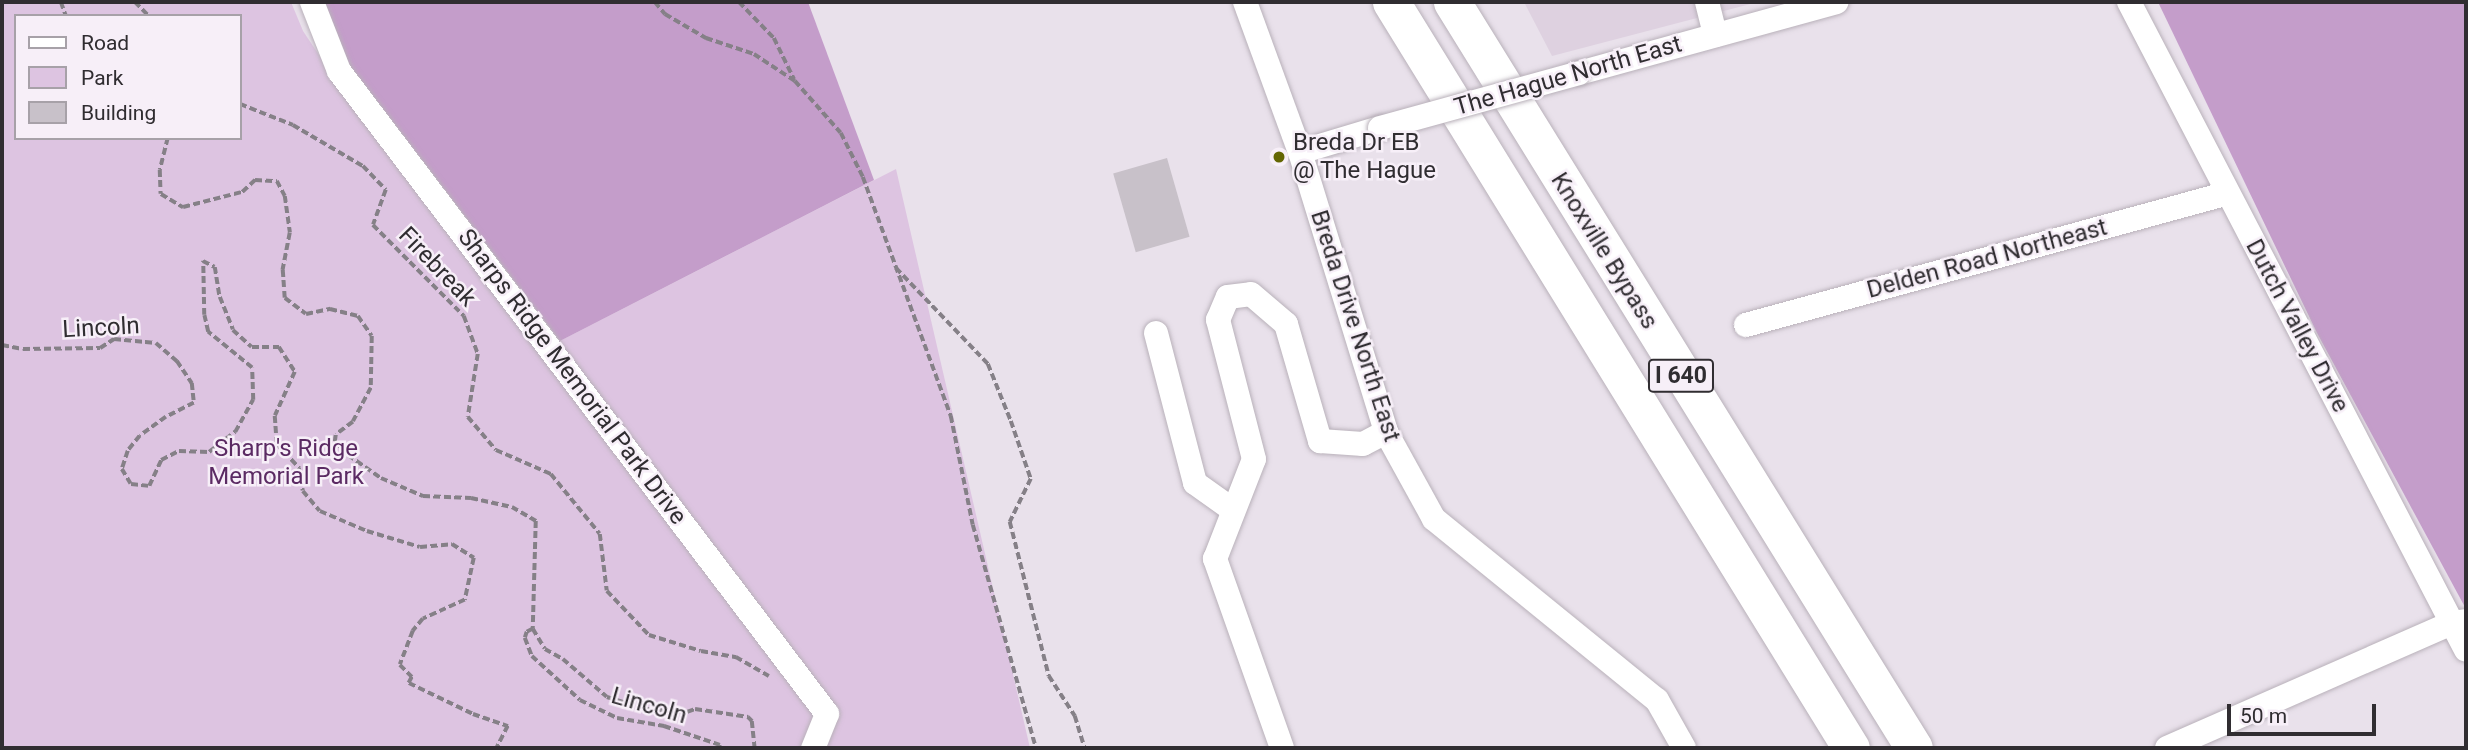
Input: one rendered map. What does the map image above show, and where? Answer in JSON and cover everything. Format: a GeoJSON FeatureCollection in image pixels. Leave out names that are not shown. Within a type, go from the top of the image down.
{"type":"FeatureCollection","features":[{"type":"Feature","properties":{"kind":"highway","name":"I 640"},"geometry":{"type":"LineString","coordinates":[[1391,2],[1851,748]]}},
{"type":"Feature","properties":{"kind":"highway","name":"Knoxville Bypass"},"geometry":{"type":"LineString","coordinates":[[1451,2],[1914,748]]}},
{"type":"Feature","properties":{"kind":"street","name":"Sharps Ridge Memorial Park Drive"},"geometry":{"type":"LineString","coordinates":[[312,2],[339,71],[827,714],[813,748]]}},
{"type":"Feature","properties":{"kind":"street","name":"Breda Drive North East"},"geometry":{"type":"LineString","coordinates":[[1245,2],[1300,152],[1386,432],[1434,519],[1657,700],[1684,748]]}},
{"type":"Feature","properties":{"kind":"street"},"geometry":{"type":"LineString","coordinates":[[1707,2],[1715,35]]}},
{"type":"Feature","properties":{"kind":"street","name":"The Hague North East"},"geometry":{"type":"LineString","coordinates":[[1300,152],[1836,2]]}},
{"type":"Feature","properties":{"kind":"street","name":"Dutch Valley Drive"},"geometry":{"type":"LineString","coordinates":[[2129,2],[2227,193],[2459,622],[2466,650]]}},
{"type":"Feature","properties":{"kind":"street","name":"Delden Road Northeast"},"geometry":{"type":"LineString","coordinates":[[1746,326],[2227,193]]}},
{"type":"Feature","properties":{"kind":"street"},"geometry":{"type":"LineString","coordinates":[[1282,748],[1215,559],[1254,459],[1218,320],[1228,297],[1251,294],[1286,324],[1320,441],[1363,444],[1386,432]]}},
{"type":"Feature","properties":{"kind":"street"},"geometry":{"type":"LineString","coordinates":[[1156,333],[1195,483],[1233,510]]}},
{"type":"Feature","properties":{"kind":"street"},"geometry":{"type":"LineString","coordinates":[[2167,748],[2459,622]]}},
{"type":"Feature","properties":{"kind":"path"},"geometry":{"type":"LineString","coordinates":[[655,2],[665,14],[706,38],[754,54],[795,81]]}},
{"type":"Feature","properties":{"kind":"path"},"geometry":{"type":"LineString","coordinates":[[739,2],[774,38],[795,81],[841,134],[863,177],[951,416],[973,525],[1036,748]]}},
{"type":"Feature","properties":{"kind":"path","name":"Firebreak"},"geometry":{"type":"LineString","coordinates":[[242,105],[293,124],[363,166],[386,190],[373,225],[464,316],[478,354],[468,417],[496,450],[551,474],[600,534],[607,591],[649,635],[701,651],[736,657],[774,680],[803,682]]}},
{"type":"Feature","properties":{"kind":"path"},"geometry":{"type":"LineString","coordinates":[[168,140],[160,170],[160,194],[183,207],[242,192],[255,180],[277,181],[285,196],[290,233],[283,270],[285,298],[306,314],[330,309],[358,316],[372,336],[371,388],[353,422],[336,435],[335,442],[348,455],[381,478],[423,496],[471,498],[512,507],[536,521],[533,629],[545,649],[563,659],[607,697],[655,710],[688,712],[695,709],[743,715],[752,720],[754,748]]}},
{"type":"Feature","properties":{"kind":"path","name":"Lincoln"},"geometry":{"type":"LineString","coordinates":[[2,345],[23,349],[100,348],[114,339],[156,343],[177,361],[192,383],[194,403],[166,417],[140,436],[128,451],[122,469],[131,484],[149,486],[161,460],[179,451],[209,452],[235,432],[253,400],[252,368],[208,332],[204,315],[203,261],[215,267],[220,297],[233,330],[252,347],[279,347],[295,372],[275,416],[277,444],[299,468],[303,491],[320,511],[367,531],[420,547],[452,544],[474,558],[465,600],[423,619],[413,631],[400,665],[412,677],[409,683],[473,714],[508,726],[496,748]]}},
{"type":"Feature","properties":{"kind":"path"},"geometry":{"type":"LineString","coordinates":[[895,266],[988,365],[1012,421],[1031,479],[1010,522],[1049,676],[1075,716],[1085,748]]}},
{"type":"Feature","properties":{"kind":"path","name":"Lincoln"},"geometry":{"type":"LineString","coordinates":[[533,629],[527,632],[525,638],[532,656],[580,700],[617,718],[664,726],[720,744],[719,748]]}},
{"type":"Feature","properties":{"kind":"shaded area"},"geometry":{"type":"Polygon","coordinates":[[[324,2],[808,2],[874,180],[560,341],[349,64],[324,2]]]}},
{"type":"Feature","properties":{"kind":"shaded area"},"geometry":{"type":"Polygon","coordinates":[[[1524,2],[1758,2],[1552,56],[1524,2]]]}},
{"type":"Feature","properties":{"kind":"shaded area"},"geometry":{"type":"Polygon","coordinates":[[[2158,2],[2466,2],[2466,609],[2317,333],[2158,2]]]}},
{"type":"Feature","properties":{"kind":"green space","name":"Sharp's Ridge Memorial Park"},"geometry":{"type":"Polygon","coordinates":[[[2,2],[291,2],[303,31],[367,127],[560,341],[896,169],[1030,748],[2,748],[2,2]]]}},
{"type":"Feature","properties":{"kind":"building"},"geometry":{"type":"Polygon","coordinates":[[[1167,158],[1190,237],[1136,252],[1113,173],[1167,158]]]}},
{"type":"Feature","properties":{"kind":"place","name":"Breda Dr EB @ The Hague"},"geometry":{"type":"Point","coordinates":[1279,157]}}]}
